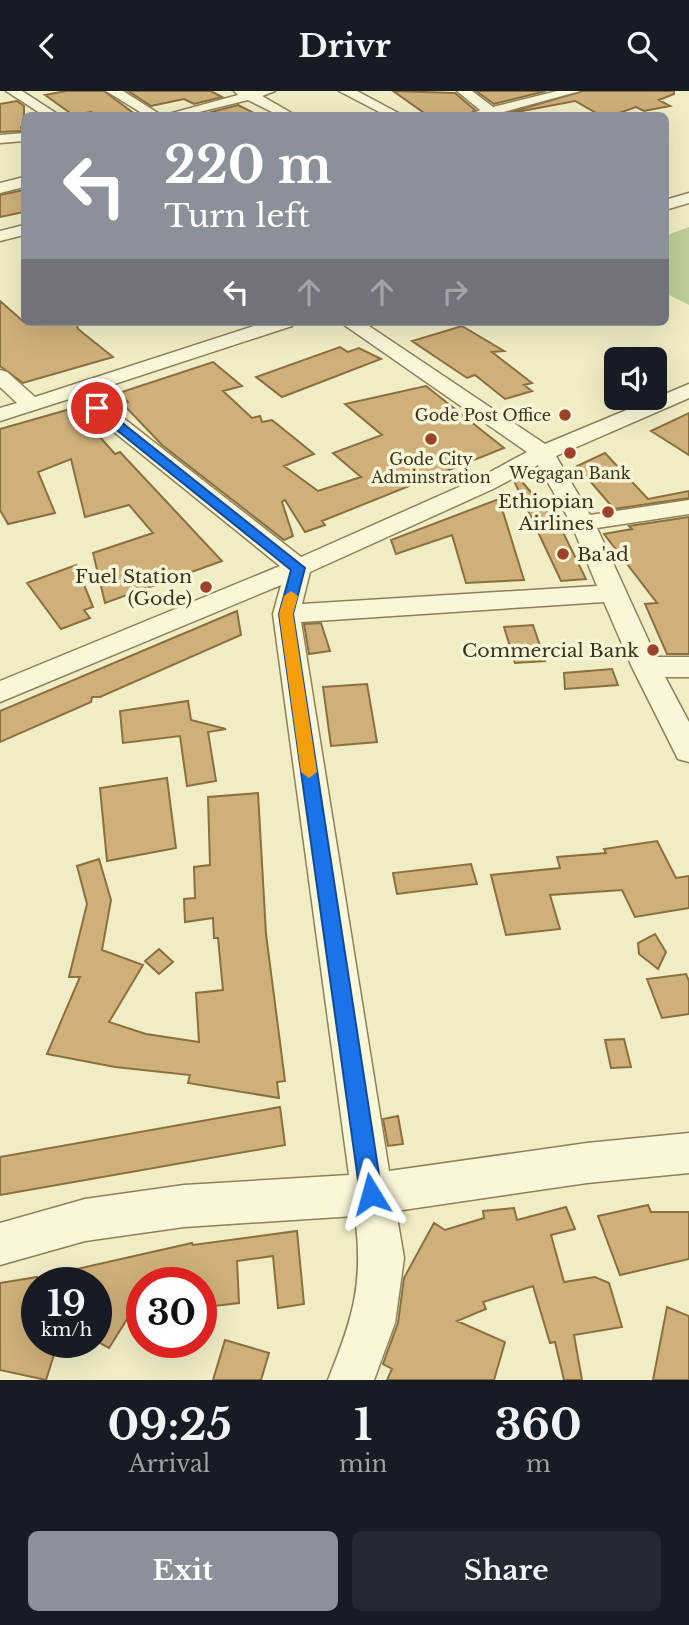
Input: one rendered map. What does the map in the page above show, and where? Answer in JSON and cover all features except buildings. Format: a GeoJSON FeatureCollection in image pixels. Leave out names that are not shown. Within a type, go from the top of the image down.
{"type":"FeatureCollection","features":[{"type":"Feature","properties":{"kind":"street"},"geometry":{"type":"LineString","coordinates":[[113,91],[149,112]]}},
{"type":"Feature","properties":{"kind":"street"},"geometry":{"type":"LineString","coordinates":[[346,91],[389,112]]}},
{"type":"Feature","properties":{"kind":"street"},"geometry":{"type":"LineString","coordinates":[[464,91],[482,112]]}},
{"type":"Feature","properties":{"kind":"street"},"geometry":{"type":"LineString","coordinates":[[489,112],[538,94],[573,91]]}},
{"type":"Feature","properties":{"kind":"street"},"geometry":{"type":"LineString","coordinates":[[183,112],[256,92],[284,112]]}},
{"type":"Feature","properties":{"kind":"street"},"geometry":{"type":"LineString","coordinates":[[0,100],[16,94],[47,112]]}},
{"type":"Feature","properties":{"kind":"street"},"geometry":{"type":"LineString","coordinates":[[0,139],[21,137]]}},
{"type":"Feature","properties":{"kind":"street"},"geometry":{"type":"LineString","coordinates":[[0,188],[21,183]]}},
{"type":"Feature","properties":{"kind":"street"},"geometry":{"type":"LineString","coordinates":[[669,204],[689,198]]}},
{"type":"Feature","properties":{"kind":"street"},"geometry":{"type":"LineString","coordinates":[[0,236],[21,231]]}},
{"type":"Feature","properties":{"kind":"street"},"geometry":{"type":"LineString","coordinates":[[0,415],[273,326]]}},
{"type":"Feature","properties":{"kind":"street"},"geometry":{"type":"LineString","coordinates":[[356,326],[543,453],[583,523],[646,667],[689,751]]}},
{"type":"Feature","properties":{"kind":"street"},"geometry":{"type":"LineString","coordinates":[[0,376],[32,405]]}},
{"type":"Feature","properties":{"kind":"street"},"geometry":{"type":"LineString","coordinates":[[0,692],[298,568],[485,484],[543,453],[689,390]]}},
{"type":"Feature","properties":{"kind":"street"},"geometry":{"type":"LineString","coordinates":[[77,392],[298,568]]}},
{"type":"Feature","properties":{"kind":"street"},"geometry":{"type":"LineString","coordinates":[[583,523],[689,507]]}},
{"type":"Feature","properties":{"kind":"street"},"geometry":{"type":"LineString","coordinates":[[298,568],[286,614],[382,1258],[373,1324],[351,1380]]}},
{"type":"Feature","properties":{"kind":"street"},"geometry":{"type":"LineString","coordinates":[[286,614],[613,593]]}},
{"type":"Feature","properties":{"kind":"street"},"geometry":{"type":"LineString","coordinates":[[646,667],[689,667]]}},
{"type":"Feature","properties":{"kind":"street"},"geometry":{"type":"LineString","coordinates":[[0,1244],[85,1220],[184,1206],[371,1194],[587,1163],[689,1153]]}},
{"type":"Feature","properties":{"kind":"green space"},"geometry":{"type":"Polygon","coordinates":[[[689,227],[689,305],[669,295],[669,234],[689,227]]]}},
{"type":"Feature","properties":{"kind":"slow traffic"},"geometry":{"type":"LineString","coordinates":[[291,596],[286,614],[309,772]]}},
{"type":"Feature","properties":{"kind":"place","name":"Gode Post Office"},"geometry":{"type":"Point","coordinates":[565,415]}},
{"type":"Feature","properties":{"kind":"place","name":"Gode City Adminstration"},"geometry":{"type":"Point","coordinates":[431,439]}},
{"type":"Feature","properties":{"kind":"place","name":"Wegagan Bank"},"geometry":{"type":"Point","coordinates":[570,453]}},
{"type":"Feature","properties":{"kind":"place","name":"Ethiopian Airlines"},"geometry":{"type":"Point","coordinates":[608,512]}},
{"type":"Feature","properties":{"kind":"place","name":"Ba'ad"},"geometry":{"type":"Point","coordinates":[563,554]}},
{"type":"Feature","properties":{"kind":"place","name":"Fuel Station (Gode)"},"geometry":{"type":"Point","coordinates":[206,587]}},
{"type":"Feature","properties":{"kind":"place","name":"Commercial Bank"},"geometry":{"type":"Point","coordinates":[653,650]}},
{"type":"Feature","properties":{"kind":"route"},"geometry":{"type":"LineString","coordinates":[[97,408],[298,568],[286,614],[371,1194]]}}]}
